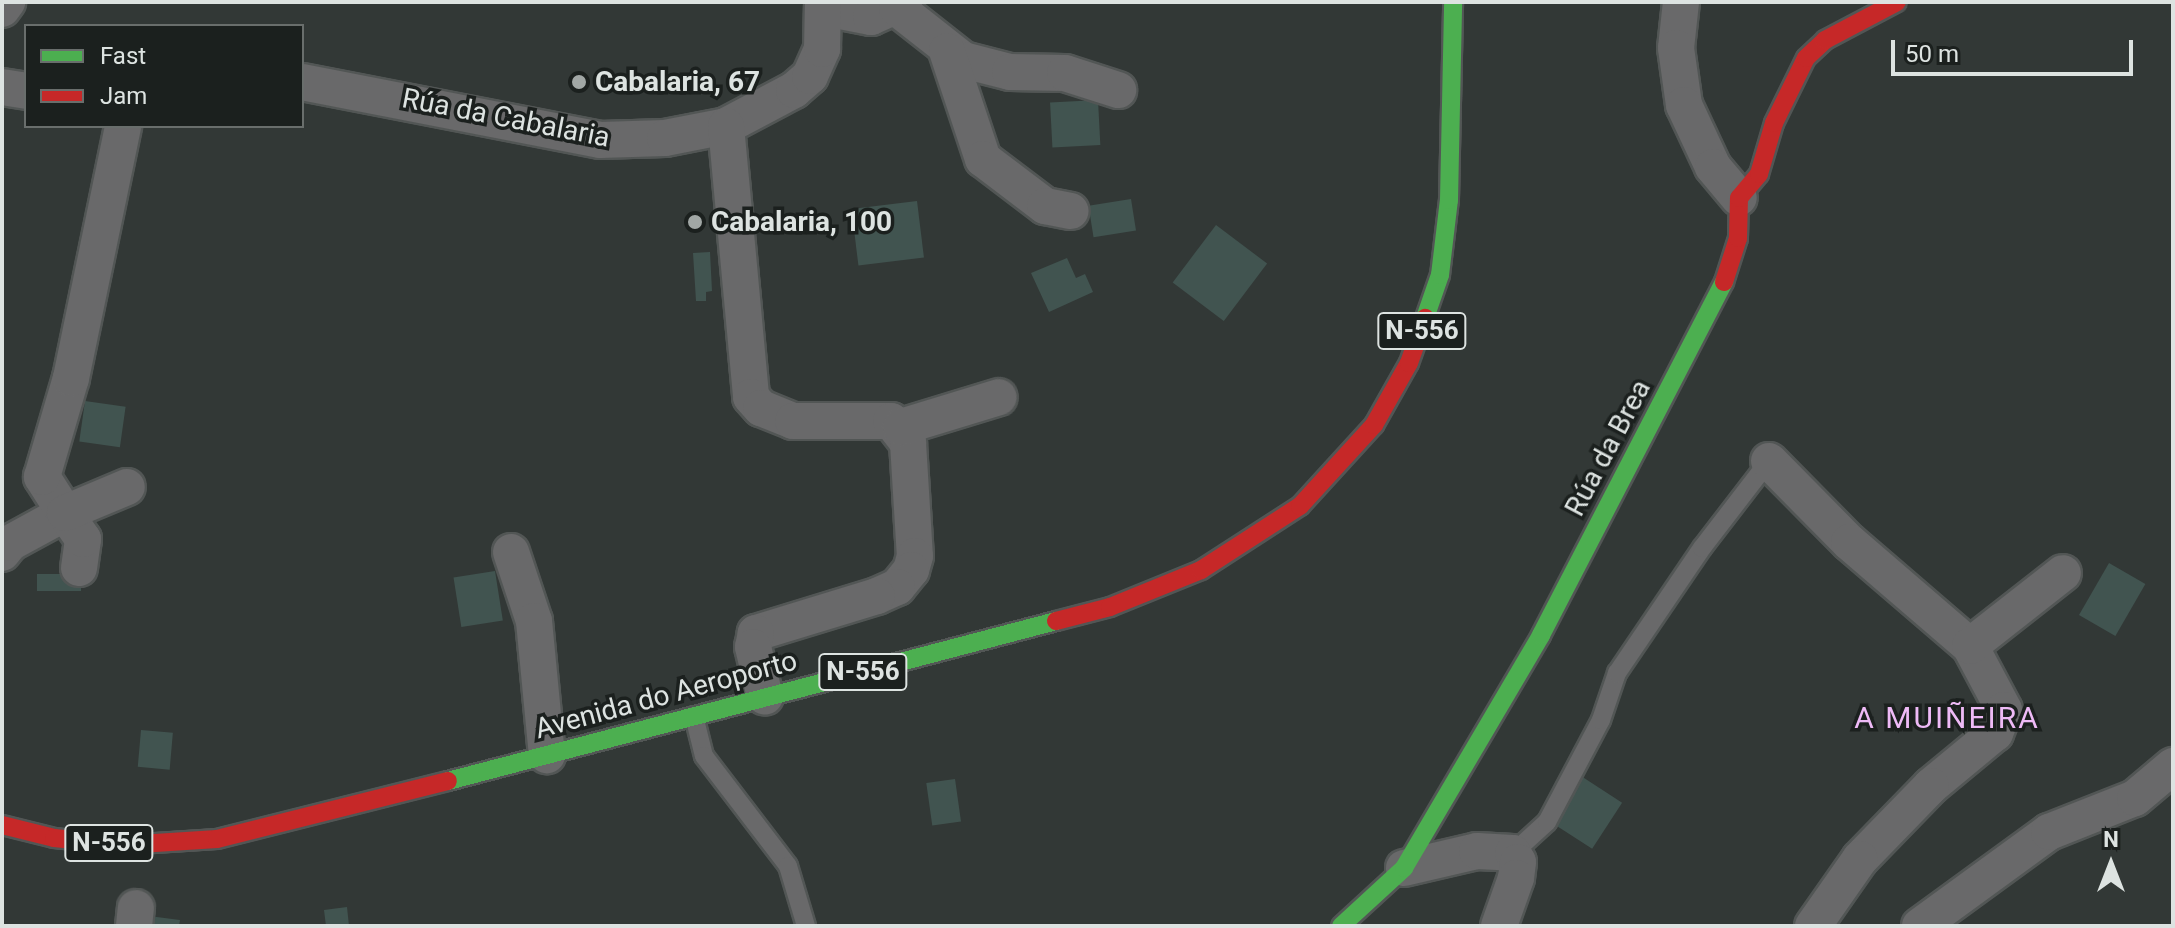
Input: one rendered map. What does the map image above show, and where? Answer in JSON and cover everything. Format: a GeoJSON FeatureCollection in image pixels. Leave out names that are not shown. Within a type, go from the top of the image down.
{"type":"FeatureCollection","features":[{"type":"Feature","properties":{"kind":"main road","name":"Avenida do Aeroporto"},"geometry":{"type":"LineString","coordinates":[[2,825],[54,838],[124,845],[217,839],[547,755],[1156,591],[1260,536],[1321,485],[1381,413],[1409,363],[1440,275],[1449,200],[1453,2]]}},
{"type":"Feature","properties":{"kind":"main road"},"geometry":{"type":"LineString","coordinates":[[1739,198],[1759,174],[1774,123],[1806,58],[1825,40],[1897,2]]}},
{"type":"Feature","properties":{"kind":"main road","name":"Rúa da Brea"},"geometry":{"type":"LineString","coordinates":[[1341,926],[1404,868],[1541,635],[1721,291],[1738,238],[1739,198]]}},
{"type":"Feature","properties":{"kind":"street"},"geometry":{"type":"LineString","coordinates":[[2,9],[7,2]]}},
{"type":"Feature","properties":{"kind":"street"},"geometry":{"type":"LineString","coordinates":[[1681,2],[1676,48],[1684,105],[1713,167],[1739,198]]}},
{"type":"Feature","properties":{"kind":"street"},"geometry":{"type":"LineString","coordinates":[[824,5],[871,17],[900,5],[947,51],[1010,72],[1065,73],[1118,90]]}},
{"type":"Feature","properties":{"kind":"street","name":"Rúa da Cabalaria"},"geometry":{"type":"LineString","coordinates":[[304,82],[600,140],[665,138],[726,126],[775,105],[810,76],[822,49],[824,5]]}},
{"type":"Feature","properties":{"kind":"street"},"geometry":{"type":"LineString","coordinates":[[947,51],[983,159],[1045,206],[1071,211]]}},
{"type":"Feature","properties":{"kind":"street"},"geometry":{"type":"LineString","coordinates":[[2,87],[24,91]]}},
{"type":"Feature","properties":{"kind":"street"},"geometry":{"type":"LineString","coordinates":[[726,126],[751,397],[761,408],[793,421],[891,421],[901,427],[908,443],[915,556],[911,570],[897,587],[877,596],[756,633],[753,647],[765,697]]}},
{"type":"Feature","properties":{"kind":"street"},"geometry":{"type":"LineString","coordinates":[[79,568],[83,539],[42,477],[71,378],[123,128]]}},
{"type":"Feature","properties":{"kind":"street"},"geometry":{"type":"LineString","coordinates":[[901,427],[999,397]]}},
{"type":"Feature","properties":{"kind":"street"},"geometry":{"type":"LineString","coordinates":[[1769,461],[1849,542],[1970,646],[1976,664],[2002,700],[2004,720],[1860,859],[1813,926]]}},
{"type":"Feature","properties":{"kind":"street"},"geometry":{"type":"LineString","coordinates":[[2,553],[10,543],[65,513],[127,487]]}},
{"type":"Feature","properties":{"kind":"street"},"geometry":{"type":"LineString","coordinates":[[511,552],[534,621],[547,755]]}},
{"type":"Feature","properties":{"kind":"street"},"geometry":{"type":"LineString","coordinates":[[1970,646],[2063,573]]}},
{"type":"Feature","properties":{"kind":"street"},"geometry":{"type":"LineString","coordinates":[[1920,926],[2049,832],[2135,798],[2173,766]]}},
{"type":"Feature","properties":{"kind":"street"},"geometry":{"type":"LineString","coordinates":[[1404,868],[1477,851],[1513,853],[1518,862],[1516,878],[1499,926]]}},
{"type":"Feature","properties":{"kind":"lane"},"geometry":{"type":"LineString","coordinates":[[1513,853],[1547,822],[1601,720],[1617,673],[1702,548],[1769,461]]}},
{"type":"Feature","properties":{"kind":"lane"},"geometry":{"type":"LineString","coordinates":[[694,716],[704,756],[788,866],[806,926]]}},
{"type":"Feature","properties":{"kind":"building"},"geometry":{"type":"Polygon","coordinates":[[[1098,100],[1100,145],[1052,147],[1050,103],[1098,100]]]}},
{"type":"Feature","properties":{"kind":"building"},"geometry":{"type":"Polygon","coordinates":[[[1131,199],[1136,231],[1094,237],[1089,206],[1131,199]]]}},
{"type":"Feature","properties":{"kind":"building"},"geometry":{"type":"Polygon","coordinates":[[[917,201],[924,258],[858,266],[851,209],[917,201]]]}},
{"type":"Feature","properties":{"kind":"building"},"geometry":{"type":"Polygon","coordinates":[[[1216,225],[1267,264],[1224,321],[1173,283],[1216,225]]]}},
{"type":"Feature","properties":{"kind":"building"},"geometry":{"type":"Polygon","coordinates":[[[710,252],[712,291],[706,292],[706,301],[696,301],[693,253],[710,252]]]}},
{"type":"Feature","properties":{"kind":"building"},"geometry":{"type":"Polygon","coordinates":[[[1067,258],[1076,278],[1085,274],[1093,292],[1049,312],[1031,273],[1067,258]]]}},
{"type":"Feature","properties":{"kind":"building"},"geometry":{"type":"Polygon","coordinates":[[[85,401],[126,407],[120,447],[79,442],[85,401]]]}},
{"type":"Feature","properties":{"kind":"building"},"geometry":{"type":"Polygon","coordinates":[[[2109,563],[2145,584],[2115,636],[2079,615],[2109,563]]]}},
{"type":"Feature","properties":{"kind":"building"},"geometry":{"type":"Polygon","coordinates":[[[495,571],[503,620],[461,627],[454,578],[495,571]]]}},
{"type":"Feature","properties":{"kind":"building"},"geometry":{"type":"Polygon","coordinates":[[[37,574],[81,574],[81,591],[37,591],[37,574]]]}},
{"type":"Feature","properties":{"kind":"building"},"geometry":{"type":"Polygon","coordinates":[[[141,730],[173,733],[170,770],[138,767],[141,730]]]}},
{"type":"Feature","properties":{"kind":"building"},"geometry":{"type":"Polygon","coordinates":[[[1581,776],[1622,803],[1592,849],[1551,822],[1581,776]]]}},
{"type":"Feature","properties":{"kind":"building"},"geometry":{"type":"Polygon","coordinates":[[[955,779],[961,822],[932,826],[926,783],[955,779]]]}},
{"type":"Feature","properties":{"kind":"building"},"geometry":{"type":"Polygon","coordinates":[[[347,907],[349,926],[326,926],[324,910],[347,907]]]}},
{"type":"Feature","properties":{"kind":"building"},"geometry":{"type":"Polygon","coordinates":[[[141,915],[180,920],[179,926],[139,926],[141,915]]]}},
{"type":"Feature","properties":{"kind":"traffic: fast"},"geometry":{"type":"LineString","coordinates":[[1425,318],[1440,275],[1449,200],[1453,2]]}},
{"type":"Feature","properties":{"kind":"traffic: fast"},"geometry":{"type":"LineString","coordinates":[[1341,926],[1404,868],[1541,635],[1724,282]]}},
{"type":"Feature","properties":{"kind":"traffic: fast"},"geometry":{"type":"LineString","coordinates":[[448,781],[1056,621]]}},
{"type":"Feature","properties":{"kind":"traffic: jam"},"geometry":{"type":"LineString","coordinates":[[1724,282],[1738,238],[1739,198],[1759,174],[1774,123],[1806,58],[1825,40],[1897,2]]}},
{"type":"Feature","properties":{"kind":"traffic: jam"},"geometry":{"type":"LineString","coordinates":[[1056,621],[1110,607],[1201,570],[1300,506],[1374,425],[1409,363],[1425,318]]}},
{"type":"Feature","properties":{"kind":"traffic: jam"},"geometry":{"type":"LineString","coordinates":[[2,825],[54,838],[124,845],[217,839],[448,781]]}},
{"type":"Feature","properties":{"kind":"place","name":"Cabalaria, 67"},"geometry":{"type":"Point","coordinates":[579,82]}},
{"type":"Feature","properties":{"kind":"place","name":"Cabalaria, 100"},"geometry":{"type":"Point","coordinates":[695,222]}},
{"type":"Feature","properties":{"kind":"district","name":"A MUIÑEIRA"},"geometry":{"type":"Point","coordinates":[1947,718]}}]}
